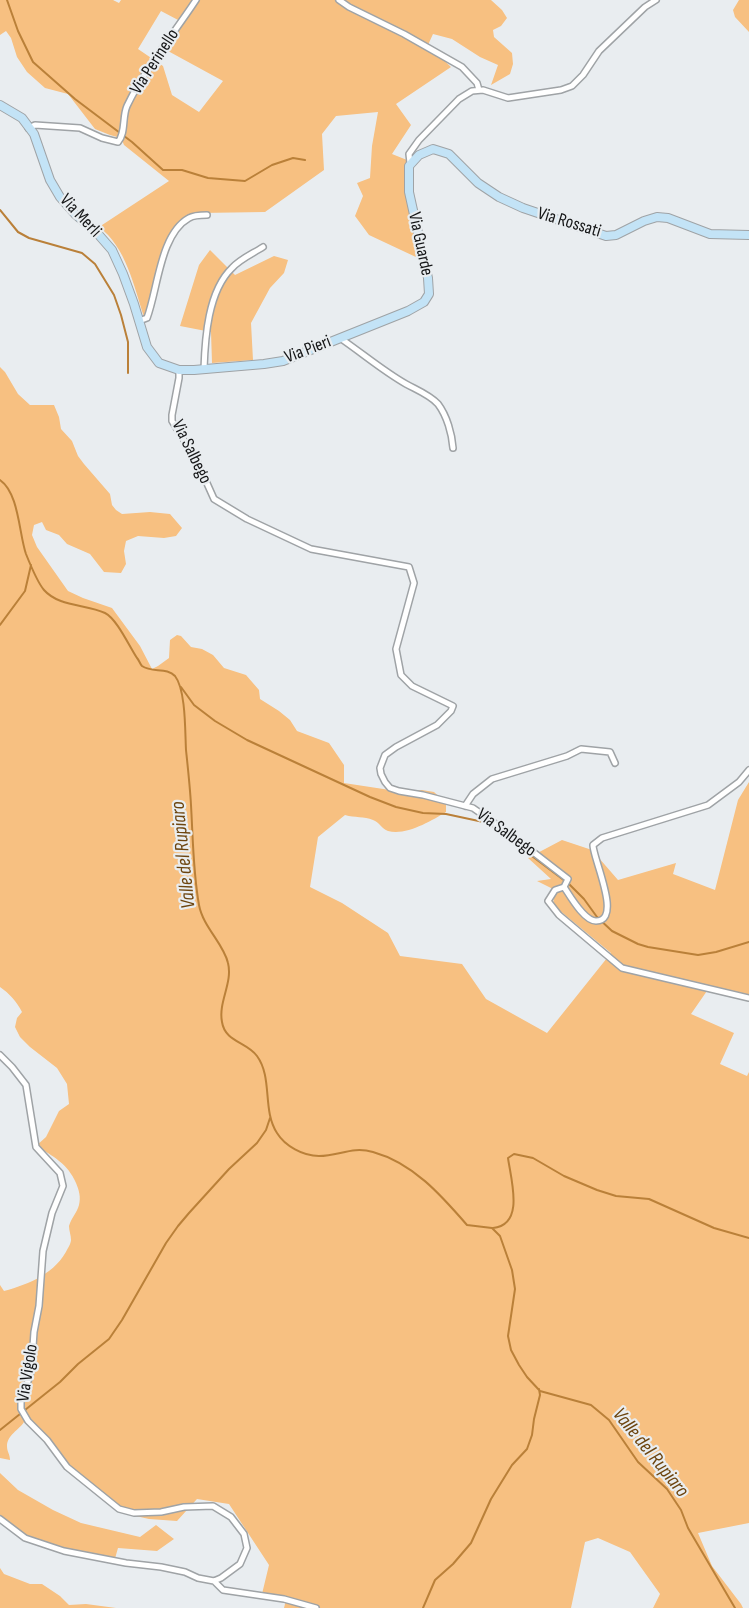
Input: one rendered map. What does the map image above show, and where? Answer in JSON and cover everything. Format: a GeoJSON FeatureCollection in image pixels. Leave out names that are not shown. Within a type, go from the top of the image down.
{"type":"FeatureCollection","features":[{"type":"Feature","properties":{"kind":"street","name":"Via Perinello"},"geometry":{"type":"LineString","coordinates":[[28,128],[35,124],[80,128],[112,142],[118,142],[121,138],[126,109],[148,66],[196,0]]}},
{"type":"Feature","properties":{"kind":"street"},"geometry":{"type":"LineString","coordinates":[[339,0],[462,67],[477,83],[479,90]]}},
{"type":"Feature","properties":{"kind":"street"},"geometry":{"type":"LineString","coordinates":[[409,164],[409,154],[419,140],[459,99],[472,91],[479,90],[508,98],[561,90],[572,86],[583,75],[599,51],[645,7],[656,0]]}},
{"type":"Feature","properties":{"kind":"street","name":"Via Merli"},"geometry":{"type":"LineString","coordinates":[[0,105],[21,118],[34,134],[50,180],[60,197],[112,250],[139,321]]}},
{"type":"Feature","properties":{"kind":"street","name":"Via Rossati"},"geometry":{"type":"LineString","coordinates":[[409,164],[419,154],[433,149],[449,154],[478,183],[499,197],[522,208],[606,236],[616,235],[657,217],[668,218],[710,234],[749,235]]}},
{"type":"Feature","properties":{"kind":"street","name":"Via Guarde"},"geometry":{"type":"LineString","coordinates":[[408,311],[424,302],[429,294],[428,278],[409,192],[409,164]]}},
{"type":"Feature","properties":{"kind":"street"},"geometry":{"type":"LineString","coordinates":[[179,370],[159,363],[147,347],[139,321],[147,318],[163,259],[169,241],[176,230],[189,217],[207,215]]}},
{"type":"Feature","properties":{"kind":"street"},"geometry":{"type":"LineString","coordinates":[[204,369],[207,327],[222,281],[238,262],[263,248]]}},
{"type":"Feature","properties":{"kind":"street","name":"Via Pieri"},"geometry":{"type":"LineString","coordinates":[[179,370],[283,361],[408,311]]}},
{"type":"Feature","properties":{"kind":"street"},"geometry":{"type":"LineString","coordinates":[[340,338],[436,402],[446,419],[453,440],[453,448]]}},
{"type":"Feature","properties":{"kind":"street","name":"Via Salbego"},"geometry":{"type":"LineString","coordinates":[[179,370],[172,421],[197,461],[214,499],[247,519],[310,549],[409,567],[414,583],[396,649],[401,675],[412,686],[453,705],[451,711],[437,725],[385,755],[380,768],[390,788],[473,808],[568,879],[564,887],[555,890],[548,901],[560,915],[622,968],[749,998]]}},
{"type":"Feature","properties":{"kind":"street"},"geometry":{"type":"LineString","coordinates":[[465,806],[472,794],[492,778],[567,756],[581,749],[610,752],[615,763]]}},
{"type":"Feature","properties":{"kind":"street"},"geometry":{"type":"LineString","coordinates":[[564,887],[578,908],[591,920],[598,921],[605,918],[608,908],[593,845],[602,838],[708,805],[739,782],[749,770]]}},
{"type":"Feature","properties":{"kind":"street","name":"Via Vigolo"},"geometry":{"type":"LineString","coordinates":[[0,1054],[26,1085],[36,1147],[60,1173],[63,1186],[52,1213],[43,1251],[30,1376],[21,1399],[21,1409],[28,1421],[67,1467],[119,1509],[134,1514],[213,1506],[231,1517],[244,1534],[247,1548],[240,1564],[214,1581]]}},
{"type":"Feature","properties":{"kind":"street"},"geometry":{"type":"LineString","coordinates":[[0,1519],[25,1538],[64,1551],[185,1572],[198,1578],[214,1581],[223,1590],[275,1598],[316,1608]]}},
{"type":"Feature","properties":{"kind":"shaded area"},"geometry":{"type":"Polygon","coordinates":[[[0,0],[113,0],[119,3],[121,0],[491,0],[507,18],[501,26],[493,30],[494,37],[512,53],[513,64],[510,74],[491,85],[498,65],[480,57],[452,39],[433,34],[428,45],[451,67],[396,104],[411,125],[392,154],[407,160],[404,181],[418,258],[369,235],[355,216],[363,196],[357,183],[370,178],[372,146],[378,112],[336,116],[322,134],[324,170],[265,212],[200,213],[174,231],[144,317],[122,256],[116,245],[99,227],[169,181],[124,145],[121,138],[95,129],[68,94],[45,88],[27,72],[17,57],[11,38],[6,31],[0,35],[0,0]],[[161,11],[138,49],[163,66],[172,95],[199,112],[223,81],[168,51],[180,21],[161,11]]]}},
{"type":"Feature","properties":{"kind":"shaded area"},"geometry":{"type":"Polygon","coordinates":[[[739,0],[749,0],[749,32],[735,17],[733,10],[739,0]]]}},
{"type":"Feature","properties":{"kind":"shaded area"},"geometry":{"type":"Polygon","coordinates":[[[210,250],[235,275],[274,256],[288,260],[284,273],[270,288],[251,323],[253,360],[212,363],[211,332],[180,326],[199,265],[210,250]]]}},
{"type":"Feature","properties":{"kind":"shaded area"},"geometry":{"type":"Polygon","coordinates":[[[0,367],[18,394],[30,405],[54,405],[61,429],[72,441],[84,464],[110,494],[112,505],[116,510],[122,514],[150,512],[170,514],[182,528],[176,536],[164,538],[138,536],[126,541],[124,551],[126,564],[121,573],[104,572],[90,554],[67,544],[59,535],[46,530],[42,522],[34,525],[32,535],[37,547],[68,591],[112,608],[140,646],[152,669],[169,658],[170,640],[177,635],[181,636],[191,647],[202,649],[213,655],[224,668],[246,675],[259,690],[260,699],[290,720],[297,731],[329,743],[344,765],[344,783],[403,792],[422,790],[434,792],[446,803],[446,812],[410,830],[388,831],[373,820],[345,815],[318,837],[310,887],[342,903],[388,933],[400,956],[462,964],[486,999],[547,1033],[611,953],[553,905],[555,890],[537,881],[551,879],[528,858],[562,840],[592,850],[618,880],[676,863],[673,874],[715,890],[738,800],[749,782],[749,998],[709,988],[691,1014],[734,1033],[720,1064],[747,1076],[749,1072],[749,1523],[698,1533],[712,1566],[743,1608],[653,1608],[660,1594],[630,1552],[598,1538],[585,1542],[571,1608],[284,1608],[286,1600],[262,1594],[269,1565],[229,1504],[197,1499],[177,1521],[149,1519],[118,1512],[96,1492],[68,1472],[49,1442],[24,1422],[8,1442],[10,1460],[0,1458],[0,1285],[4,1291],[23,1285],[41,1276],[57,1264],[70,1243],[69,1226],[80,1199],[77,1186],[69,1171],[54,1157],[36,1146],[46,1137],[59,1111],[69,1104],[67,1084],[57,1068],[20,1037],[15,1027],[17,1018],[22,1012],[7,992],[0,987],[0,367]]]}},
{"type":"Feature","properties":{"kind":"shaded area"},"geometry":{"type":"Polygon","coordinates":[[[0,1473],[18,1490],[81,1523],[140,1537],[156,1525],[174,1539],[157,1551],[118,1548],[114,1562],[67,1553],[19,1535],[0,1522],[0,1473]]]}},
{"type":"Feature","properties":{"kind":"shaded area"},"geometry":{"type":"Polygon","coordinates":[[[0,1568],[4,1574],[30,1584],[42,1584],[69,1605],[86,1604],[116,1608],[0,1608],[0,1568]]]}},
{"type":"Feature","properties":{"kind":"waterway"},"geometry":{"type":"LineString","coordinates":[[7,0],[18,31],[33,62],[163,170],[182,170],[208,178],[245,181],[272,165],[293,158],[305,160]]}},
{"type":"Feature","properties":{"kind":"waterway"},"geometry":{"type":"LineString","coordinates":[[0,210],[18,232],[29,238],[82,253],[95,264],[114,295],[121,315],[128,342],[128,373]]}},
{"type":"Feature","properties":{"kind":"waterway","name":"Valle del Rupiaro"},"geometry":{"type":"LineString","coordinates":[[0,480],[11,494],[18,514],[26,554],[44,590],[57,600],[105,613],[118,627],[142,666],[172,673],[179,682],[184,712],[194,868],[199,905],[205,921],[226,956],[229,970],[222,1007],[222,1022],[227,1034],[253,1051],[262,1065],[272,1124],[280,1138],[307,1154],[326,1156],[365,1150],[387,1157],[425,1181],[467,1225],[492,1228],[500,1236],[512,1270],[515,1289],[508,1336],[511,1350],[519,1365],[540,1391],[591,1405],[609,1420],[638,1462],[667,1489],[735,1608]]}},
{"type":"Feature","properties":{"kind":"waterway"},"geometry":{"type":"LineString","coordinates":[[0,625],[25,591],[31,565]]}},
{"type":"Feature","properties":{"kind":"waterway"},"geometry":{"type":"LineString","coordinates":[[181,687],[194,705],[247,740],[370,797],[396,807],[423,813],[446,814],[488,823],[569,884],[612,931],[638,944],[698,955],[749,942]]}},
{"type":"Feature","properties":{"kind":"waterway"},"geometry":{"type":"LineString","coordinates":[[0,1430],[109,1339],[178,1226],[229,1169],[257,1143],[266,1130],[270,1118]]}},
{"type":"Feature","properties":{"kind":"waterway"},"geometry":{"type":"LineString","coordinates":[[493,1228],[503,1225],[513,1210],[513,1189],[508,1158],[514,1154],[533,1158],[564,1176],[597,1190],[616,1196],[649,1199],[714,1228],[749,1238]]}},
{"type":"Feature","properties":{"kind":"waterway"},"geometry":{"type":"LineString","coordinates":[[423,1608],[435,1580],[471,1543],[491,1499],[512,1465],[527,1449],[532,1435],[540,1395],[539,1389]]}}]}
